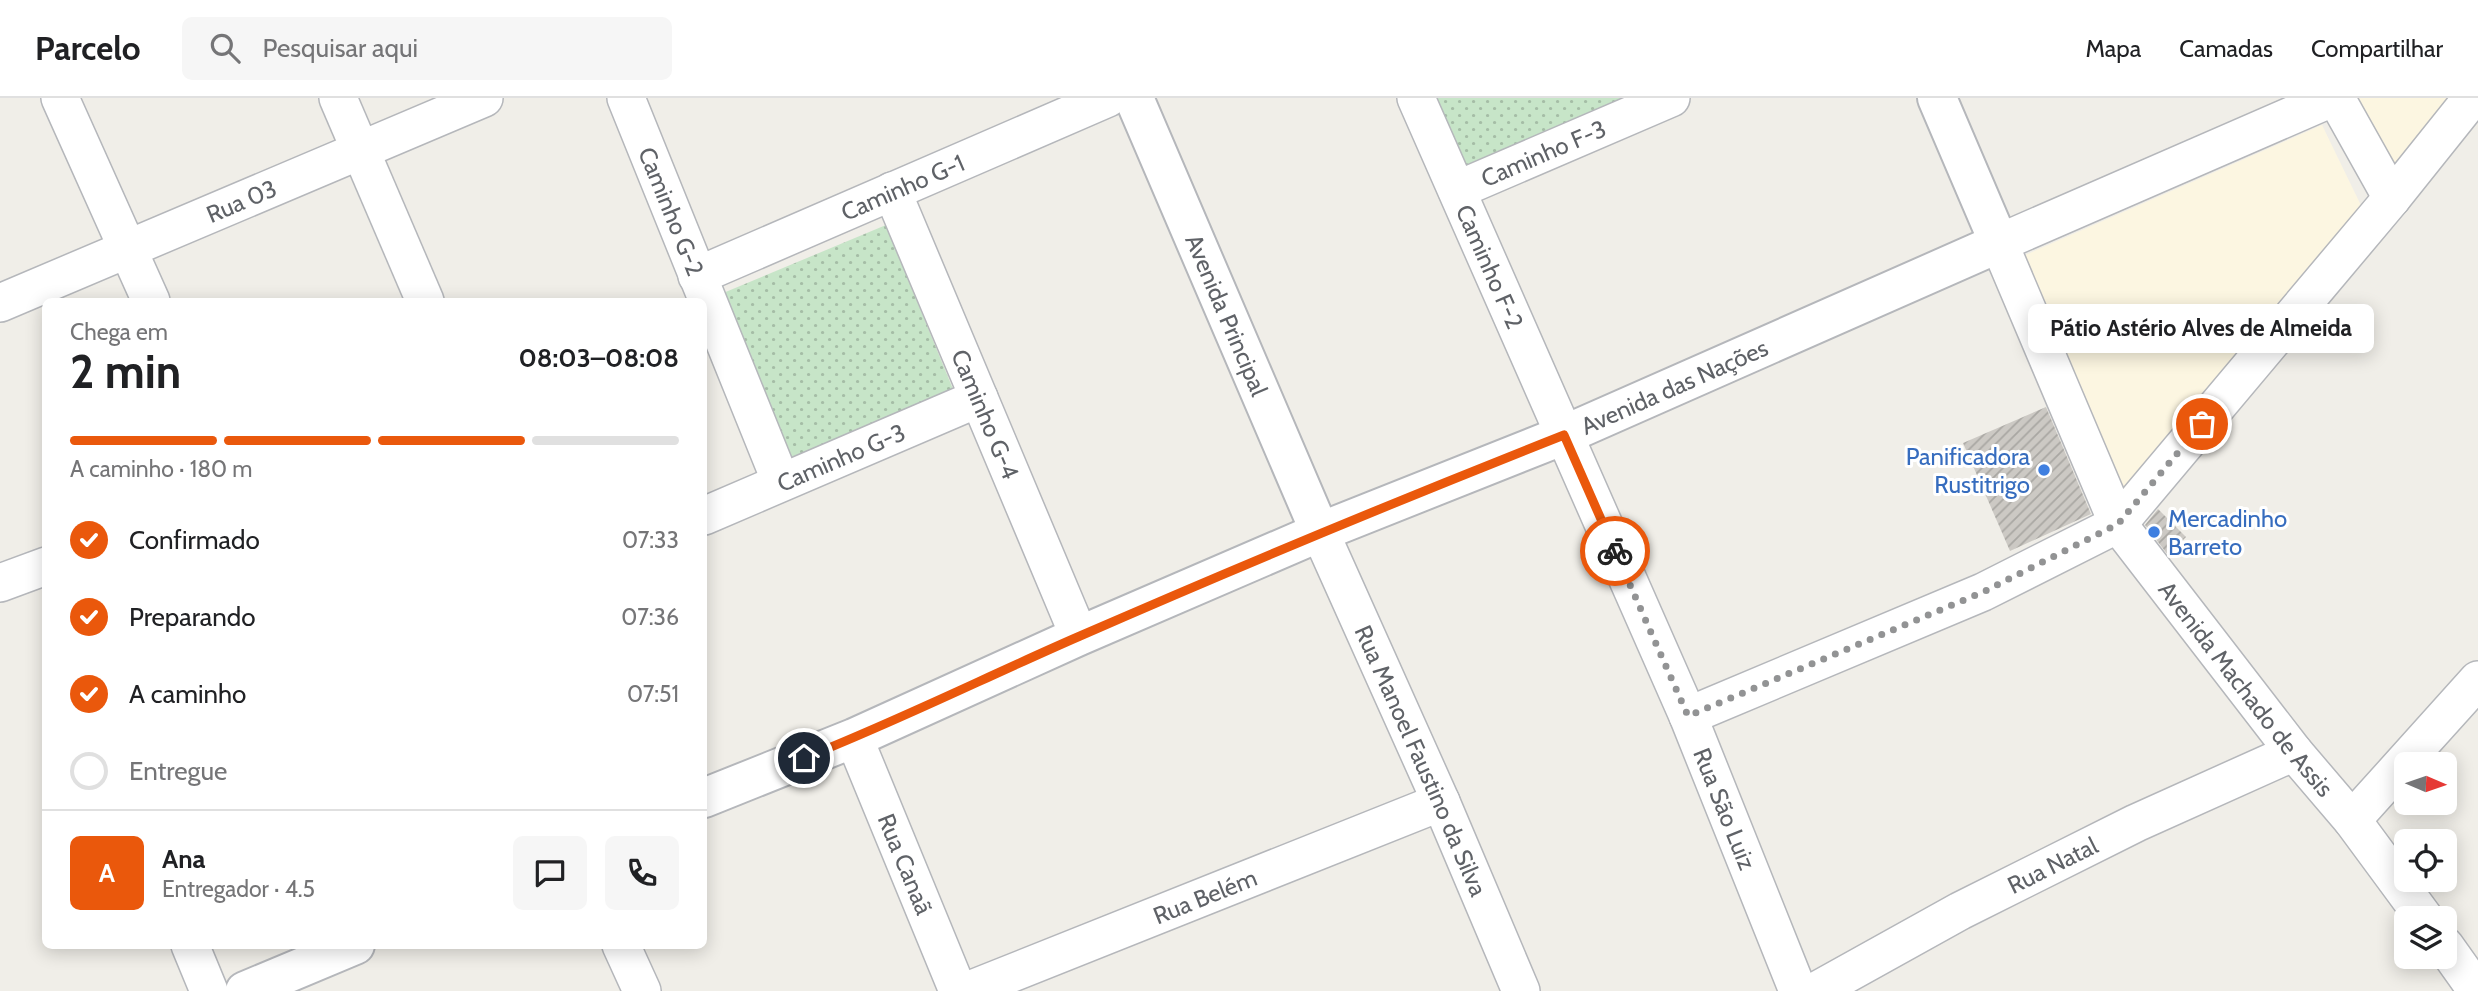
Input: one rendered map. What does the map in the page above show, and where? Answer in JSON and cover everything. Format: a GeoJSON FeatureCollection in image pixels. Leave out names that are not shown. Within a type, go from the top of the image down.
{"type":"FeatureCollection","features":[{"type":"Feature","properties":{"kind":"street"},"geometry":{"type":"LineString","coordinates":[[60,98],[149,298]]}},
{"type":"Feature","properties":{"kind":"street"},"geometry":{"type":"LineString","coordinates":[[338,98],[424,298]]}},
{"type":"Feature","properties":{"kind":"street","name":"Rua 03"},"geometry":{"type":"LineString","coordinates":[[0,303],[484,98]]}},
{"type":"Feature","properties":{"kind":"street","name":"Caminho G-2"},"geometry":{"type":"LineString","coordinates":[[626,98],[707,298]]}},
{"type":"Feature","properties":{"kind":"street","name":"Caminho G-1"},"geometry":{"type":"LineString","coordinates":[[698,276],[1108,98]]}},
{"type":"Feature","properties":{"kind":"street","name":"Avenida Principal"},"geometry":{"type":"LineString","coordinates":[[1134,98],[1320,533]]}},
{"type":"Feature","properties":{"kind":"street","name":"Caminho F-2"},"geometry":{"type":"LineString","coordinates":[[1416,98],[1564,435]]}},
{"type":"Feature","properties":{"kind":"street","name":"Avenida Machado de Assis"},"geometry":{"type":"LineString","coordinates":[[1937,98],[2118,524],[2294,752],[2352,820],[2415,906]]}},
{"type":"Feature","properties":{"kind":"street"},"geometry":{"type":"LineString","coordinates":[[2334,98],[2392,198]]}},
{"type":"Feature","properties":{"kind":"street","name":"Avenida das Nações"},"geometry":{"type":"LineString","coordinates":[[707,797],[854,738],[1079,636],[1320,533],[1564,435],[2334,98]]}},
{"type":"Feature","properties":{"kind":"street"},"geometry":{"type":"LineString","coordinates":[[1688,716],[1983,592],[2118,524],[2392,198],[2472,98]]}},
{"type":"Feature","properties":{"kind":"street","name":"Caminho F-3"},"geometry":{"type":"LineString","coordinates":[[1457,190],[1654,101]]}},
{"type":"Feature","properties":{"kind":"street","name":"Caminho G-4"},"geometry":{"type":"LineString","coordinates":[[892,191],[1079,636]]}},
{"type":"Feature","properties":{"kind":"street","name":"Caminho G-2"},"geometry":{"type":"LineString","coordinates":[[707,298],[781,482]]}},
{"type":"Feature","properties":{"kind":"street","name":"Caminho G-3"},"geometry":{"type":"LineString","coordinates":[[707,515],[979,398]]}},
{"type":"Feature","properties":{"kind":"street","name":"Rua São Luiz"},"geometry":{"type":"LineString","coordinates":[[1564,435],[1688,716],[1798,991]]}},
{"type":"Feature","properties":{"kind":"street","name":"Rua Manoel Faustino da Silva"},"geometry":{"type":"LineString","coordinates":[[1320,533],[1441,802],[1521,991]]}},
{"type":"Feature","properties":{"kind":"street"},"geometry":{"type":"LineString","coordinates":[[0,583],[42,578]]}},
{"type":"Feature","properties":{"kind":"street"},"geometry":{"type":"LineString","coordinates":[[2352,820],[2478,680]]}},
{"type":"Feature","properties":{"kind":"street","name":"Rua Canaã"},"geometry":{"type":"LineString","coordinates":[[854,738],[958,991]]}},
{"type":"Feature","properties":{"kind":"street","name":"Rua Natal"},"geometry":{"type":"LineString","coordinates":[[1816,991],[1960,911],[2136,823],[2294,752]]}},
{"type":"Feature","properties":{"kind":"street","name":"Rua Belém"},"geometry":{"type":"LineString","coordinates":[[967,991],[1441,802]]}},
{"type":"Feature","properties":{"kind":"street"},"geometry":{"type":"LineString","coordinates":[[192,949],[209,991]]}},
{"type":"Feature","properties":{"kind":"street"},"geometry":{"type":"LineString","coordinates":[[245,991],[285,983],[348,949]]}},
{"type":"Feature","properties":{"kind":"street"},"geometry":{"type":"LineString","coordinates":[[623,949],[642,991]]}},
{"type":"Feature","properties":{"kind":"street"},"geometry":{"type":"LineString","coordinates":[[2457,963],[2477,991]]}},
{"type":"Feature","properties":{"kind":"shaded area"},"geometry":{"type":"Polygon","coordinates":[[[2354,98],[2462,98],[2398,177],[2354,98]]]}},
{"type":"Feature","properties":{"kind":"shaded area"},"geometry":{"type":"Polygon","coordinates":[[[2322,125],[2370,224],[2126,507],[2023,256],[2322,125]]]}},
{"type":"Feature","properties":{"kind":"green space"},"geometry":{"type":"Polygon","coordinates":[[[1427,98],[1627,98],[1462,182],[1427,98]]]}},
{"type":"Feature","properties":{"kind":"green space"},"geometry":{"type":"Polygon","coordinates":[[[886,225],[957,399],[788,470],[716,296],[886,225]]]}},
{"type":"Feature","properties":{"kind":"building"},"geometry":{"type":"Polygon","coordinates":[[[2046,407],[2091,514],[2010,551],[1963,443],[2046,407]]]}},
{"type":"Feature","properties":{"kind":"building"},"geometry":{"type":"Polygon","coordinates":[[[2158,509],[2186,537],[2168,555],[2145,525],[2158,509]]]}},
{"type":"Feature","properties":{"kind":"way so far"},"geometry":{"type":"LineString","coordinates":[[1615,551],[1688,716],[1983,592],[2118,524],[2202,424]]}},
{"type":"Feature","properties":{"kind":"place","name":"Pátio Astério Alves de Almeida"},"geometry":{"type":"Point","coordinates":[2202,424]}},
{"type":"Feature","properties":{"kind":"place","name":"Panificadora Rustitrigo"},"geometry":{"type":"Point","coordinates":[2044,470]}},
{"type":"Feature","properties":{"kind":"place","name":"Mercadinho Barreto"},"geometry":{"type":"Point","coordinates":[2154,532]}},
{"type":"Feature","properties":{"kind":"route"},"geometry":{"type":"LineString","coordinates":[[804,758],[1250,562],[1564,435],[1615,551]]}}]}
